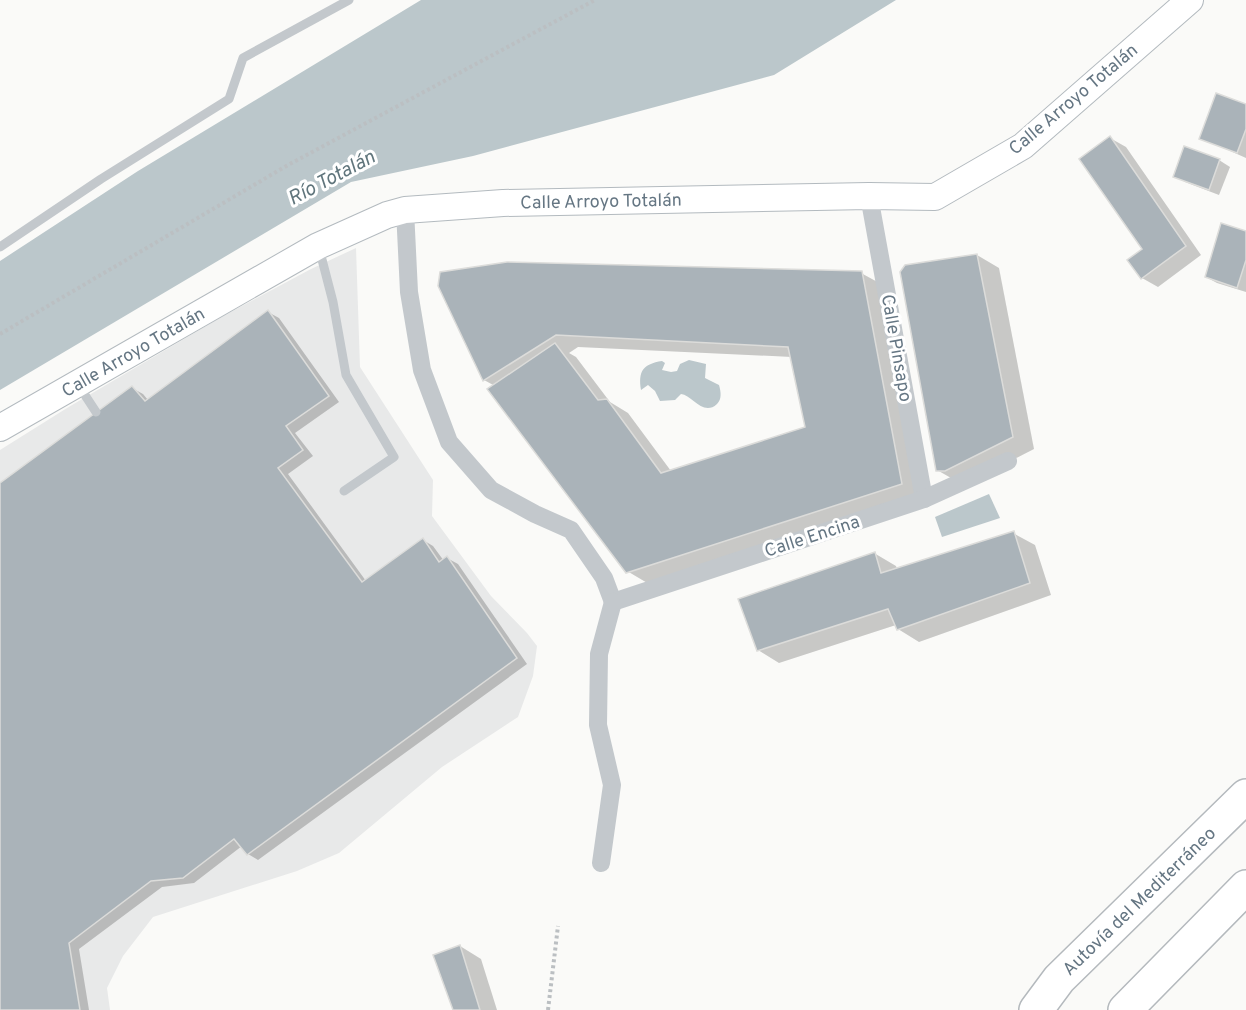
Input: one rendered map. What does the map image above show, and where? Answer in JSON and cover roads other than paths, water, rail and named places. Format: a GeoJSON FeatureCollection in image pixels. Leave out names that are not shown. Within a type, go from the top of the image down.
{"type":"FeatureCollection","features":[{"type":"Feature","properties":{"kind":"highway","name":"Autovía del Mediterráneo"},"geometry":{"type":"LineString","coordinates":[[1036,1010],[1059,979],[1246,796]]}},
{"type":"Feature","properties":{"kind":"highway"},"geometry":{"type":"LineString","coordinates":[[1125,1010],[1246,887]]}},
{"type":"Feature","properties":{"kind":"street","name":"Calle Arroyo Totalán"},"geometry":{"type":"LineString","coordinates":[[0,428],[318,246],[387,215],[405,210],[503,202],[935,197],[1023,146],[1190,0]]}},
{"type":"Feature","properties":{"kind":"street","name":"Calle Pinsapo"},"geometry":{"type":"LineString","coordinates":[[869,196],[924,499]]}},
{"type":"Feature","properties":{"kind":"street"},"geometry":{"type":"LineString","coordinates":[[405,210],[409,292],[422,370],[449,442],[491,490],[571,530],[604,578],[613,602],[599,654],[598,725],[612,785],[601,863]]}},
{"type":"Feature","properties":{"kind":"street","name":"Calle Encina"},"geometry":{"type":"LineString","coordinates":[[613,602],[924,499],[1008,461]]}},
{"type":"Feature","properties":{"kind":"lane"},"geometry":{"type":"LineString","coordinates":[[0,247],[100,179],[230,99],[243,58],[349,0]]}},
{"type":"Feature","properties":{"kind":"lane"},"geometry":{"type":"LineString","coordinates":[[318,246],[333,302],[346,375],[394,457],[344,491]]}},
{"type":"Feature","properties":{"kind":"lane"},"geometry":{"type":"LineString","coordinates":[[78,384],[96,412]]}},
{"type":"Feature","properties":{"kind":"water","name":"Río Totalán"},"geometry":{"type":"Polygon","coordinates":[[[421,0],[896,0],[774,75],[473,156],[351,182],[0,390],[0,261],[138,171],[421,0]]]}},
{"type":"Feature","properties":{"kind":"water"},"geometry":{"type":"Polygon","coordinates":[[[689,360],[706,364],[705,378],[719,385],[721,393],[717,404],[707,408],[702,407],[681,394],[675,400],[660,401],[655,391],[648,385],[641,390],[641,373],[646,366],[662,361],[665,363],[662,370],[671,372],[677,371],[680,364],[689,360]]]}},
{"type":"Feature","properties":{"kind":"water"},"geometry":{"type":"Polygon","coordinates":[[[989,494],[1000,518],[942,537],[935,517],[989,494]]]}}]}
